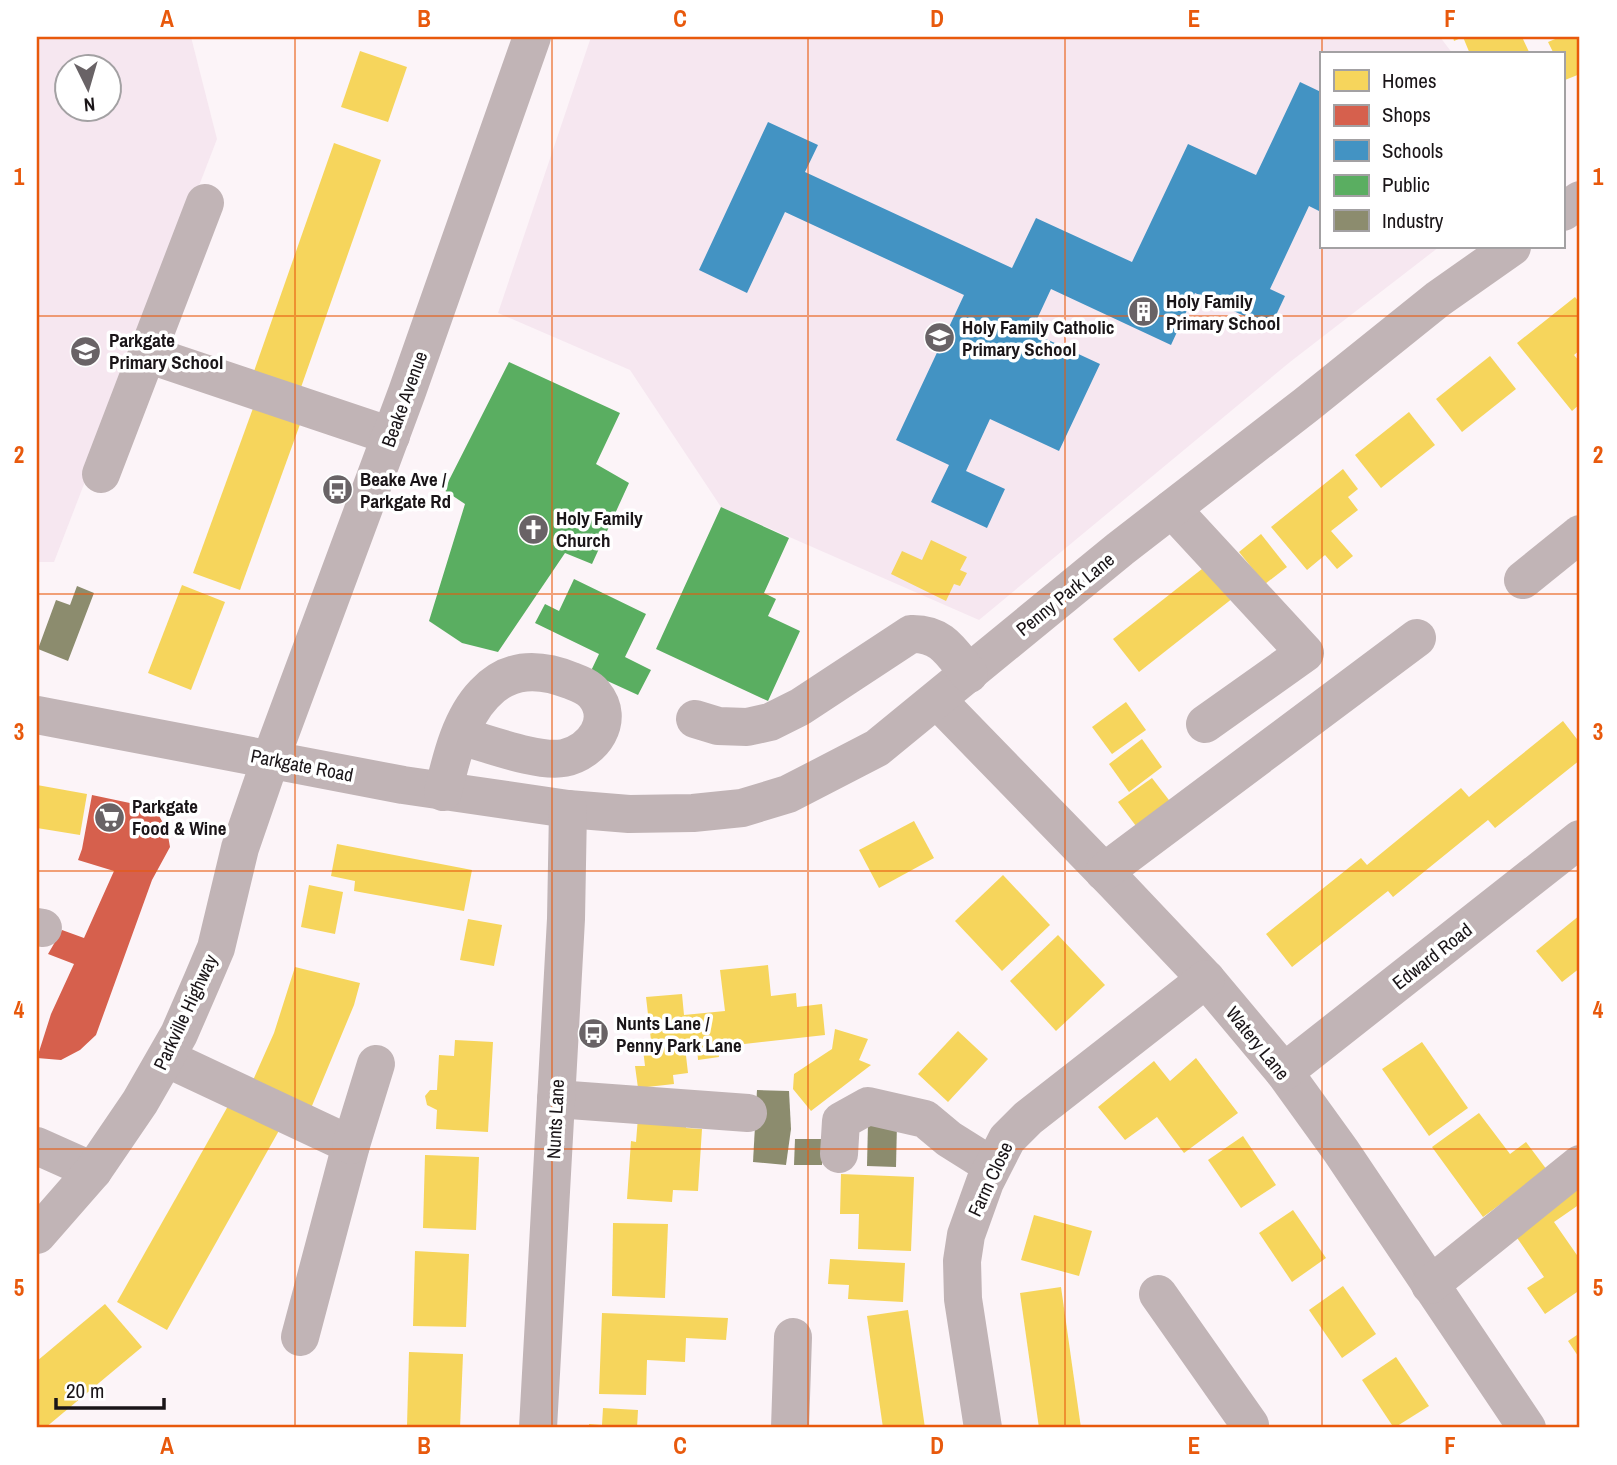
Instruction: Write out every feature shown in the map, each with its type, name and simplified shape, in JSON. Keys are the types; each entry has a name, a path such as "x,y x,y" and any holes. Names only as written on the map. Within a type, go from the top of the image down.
{"street":[{"name":"Beake Avenue","path":"271,758 391,436 532,37"},
{"path":"1564,211 1580,200"},
{"path":"101,474 205,203"},
{"name":"Penny Park Lane","path":"568,809 629,814 693,813 742,808 788,794 877,748 1172,509 1438,299 1511,248"},
{"path":"147,354 391,436"},
{"path":"1172,509 1305,653 1205,724"},
{"path":"1522,580 1580,534"},
{"path":"695,719 718,726 747,727 770,722 800,707 912,634 927,634 939,640 969,674"},
{"path":"1104,872 1418,638"},
{"name":"Watery Lane","path":"937,700 1206,979 1284,1072 1341,1151 1527,1428"},
{"name":"Parkgate Road","path":"37,715 443,792 568,809"},
{"path":"443,792 460,736"},
{"name":"Parkville Highway","path":"37,1235 93,1171 140,1102 191,1009 216,948 240,848 271,758"},
{"name":"Nunts Lane","path":"538,1428 566,919 568,809"},
{"name":"Edward Road","path":"1284,1072 1580,839"},
{"name":"Farm Close","path":"983,1428 963,1299 962,1261 973,1212 992,1166 1007,1139 1028,1118 1206,979"},
{"path":"166,1058 351,1145"},
{"path":"300,1337 351,1145 376,1064"},
{"path":"556,1099 748,1113"},
{"path":"839,1154 841,1121 868,1106 925,1119 949,1139 992,1166"},
{"path":"37,1146 93,1171"},
{"path":"1430,1285 1580,1164"},
{"path":"1158,1294 1249,1427"},
{"path":"790,1428 793,1337"}],"shaded area":[{"name":"Parkgate Primary School","path":"37,37 191,37 217,139 54,562 37,562"},
{"name":"Holy Family Catholic Primary School","path":"591,37 1440,37 1451,52 1320,52 1320,248 1438,248 1290,362 979,620 721,507 630,370 498,313"}],"building: Homes":[{"path":"1463,37 1522,37 1529,52 1469,52"},
{"path":"1560,37 1580,37 1580,74 1565,80 1564,52 1553,52 1548,42"},
{"path":"360,51 407,67 388,122 341,107"},
{"path":"334,143 381,160 299,393 252,377"},
{"path":"1575,297 1580,303 1580,350 1574,355 1580,362 1580,404 1572,411 1517,343"},
{"path":"1490,356 1516,389 1462,432 1436,399"},
{"path":"256,400 303,416 240,590 193,573"},
{"path":"1409,412 1435,445 1381,488 1355,455"},
{"path":"1343,469 1358,489 1348,497 1358,510 1331,531 1353,556 1337,569 1325,555 1307,570 1271,527"},
{"path":"1261,534 1287,567 1265,584 1239,552"},
{"path":"931,540 967,557 960,570 967,573 960,586 954,584 946,601 891,574 902,551 922,560"},
{"path":"1207,565 1233,598 1139,672 1113,639"},
{"path":"182,585 225,602 191,690 148,673"},
{"path":"1126,702 1146,730 1112,754 1092,727"},
{"path":"1563,721 1580,743 1580,760 1495,828 1488,820 1393,897 1388,891 1292,967 1266,934 1361,858 1367,865 1461,788 1469,797"},
{"path":"1142,739 1162,767 1129,792 1109,764"},
{"path":"1152,778 1172,804 1139,830 1118,802"},
{"path":"37,785 87,794 80,835 37,828"},
{"path":"914,821 934,858 879,888 859,850"},
{"path":"337,844 472,870 464,911 354,891 355,881 331,876"},
{"path":"1003,875 1050,925 1002,971 955,921"},
{"path":"309,885 343,892 335,934 301,927"},
{"path":"1580,915 1580,968 1562,982 1536,951"},
{"path":"468,919 502,925 494,966 460,960"},
{"path":"1058,935 1105,985 1056,1031 1010,981"},
{"path":"768,965 771,996 796,993 797,1007 822,1004 825,1035 718,1047 719,1057 698,1060 697,1046 685,1047 688,1073 673,1075 674,1084 638,1088 635,1066 645,1066 643,1049 652,1049 646,997 682,994 684,1015 725,1011 720,970"},
{"path":"295,967 360,983 354,1005 309,1113 250,1087 274,1033"},
{"path":"835,1029 868,1039 859,1060 871,1065 811,1111 793,1089 794,1074 832,1049"},
{"path":"958,1031 988,1059 948,1102 918,1074"},
{"path":"455,1040 493,1042 488,1132 436,1129 437,1110 427,1105 425,1096 430,1090 437,1090 439,1055 454,1056"},
{"path":"1422,1042 1468,1108 1429,1136 1382,1069"},
{"path":"1196,1058 1238,1113 1184,1153 1157,1117 1125,1140 1098,1107 1154,1061 1170,1081"},
{"path":"232,1099 281,1127 167,1330 117,1302"},
{"path":"1479,1113 1510,1154 1526,1142 1547,1170 1483,1217 1432,1147"},
{"path":"638,1117 686,1120 686,1128 702,1129 698,1191 673,1190 672,1202 627,1199 631,1141 636,1142"},
{"path":"1243,1136 1276,1185 1241,1208 1208,1160"},
{"path":"425,1155 479,1157 476,1230 423,1228"},
{"path":"841,1174 914,1177 911,1251 858,1249 859,1214 840,1214"},
{"path":"1580,1187 1580,1204 1554,1222 1580,1257 1580,1290 1545,1314 1527,1288 1544,1277 1513,1232"},
{"path":"1293,1210 1326,1258 1292,1282 1259,1233"},
{"path":"1034,1215 1092,1231 1079,1276 1021,1260"},
{"path":"613,1223 668,1224 665,1298 612,1296"},
{"path":"415,1251 469,1254 466,1327 413,1326"},
{"path":"830,1259 905,1263 903,1302 848,1299 849,1285 828,1284"},
{"path":"1343,1286 1376,1334 1342,1358 1309,1310"},
{"path":"1061,1287 1081,1428 1039,1428 1020,1293"},
{"path":"105,1304 142,1347 45,1428 37,1428 37,1361"},
{"path":"908,1310 925,1428 883,1428 867,1316"},
{"path":"602,1313 728,1318 726,1340 686,1338 685,1362 647,1360 646,1395 599,1394"},
{"path":"1580,1333 1580,1359 1568,1341"},
{"path":"409,1352 463,1354 460,1428 407,1426"},
{"path":"1396,1357 1429,1406 1394,1428 1362,1380"},
{"path":"603,1408 638,1410 637,1428 589,1428 589,1424 602,1425"}],"building: Shops":[{"path":"92,795 144,806 158,814 167,830 170,847 152,880 96,1035 80,1050 61,1060 37,1058 51,1014 74,964 48,954 62,930 84,938 114,871 78,860"}],"building: Schools":[{"name":"Holy Family Primary School","path":"1300,82 1320,92 1320,212 1309,206 1270,289 1285,296 1270,328 1195,293 1171,345 1051,289 1031,332 1100,364 1059,451 990,419 966,471 1005,489 987,528 931,502 949,465 896,440 964,295 785,212 747,293 699,270 768,122 818,145 805,172 1012,268 1036,218 1132,262 1188,144 1256,175"}],"building: Public":[{"name":"Holy Family Church","path":"509,362 620,413 596,464 629,483 592,564 565,553 498,652 462,643 429,621 465,504 444,490"},
{"path":"721,507 789,538 764,593 776,599 768,616 800,631 768,701 656,649"},
{"path":"574,579 646,614 625,657 651,670 638,695 590,673 599,654 535,623 545,604 559,611"}],"building: Industry":[{"path":"77,586 94,593 68,661 38,649 56,600 70,605"},
{"path":"757,1090 789,1091 791,1129 786,1165 753,1162"},
{"path":"868,1123 897,1123 896,1167 867,1166"},
{"path":"795,1139 822,1139 822,1165 794,1165"}],"place":[{"name":"Holy Family Primary School","path":"1143,312"},
{"name":"Holy Family Catholic Primary School","path":"939,338"},
{"name":"Parkgate Primary School","path":"86,351"},
{"name":"Beake Ave / Parkgate Rd","path":"337,490"},
{"name":"Holy Family Church","path":"533,529"},
{"name":"Parkgate Food & Wine","path":"109,817"},
{"name":"Nunts Lane / Penny Park Lane","path":"593,1034"}]}
